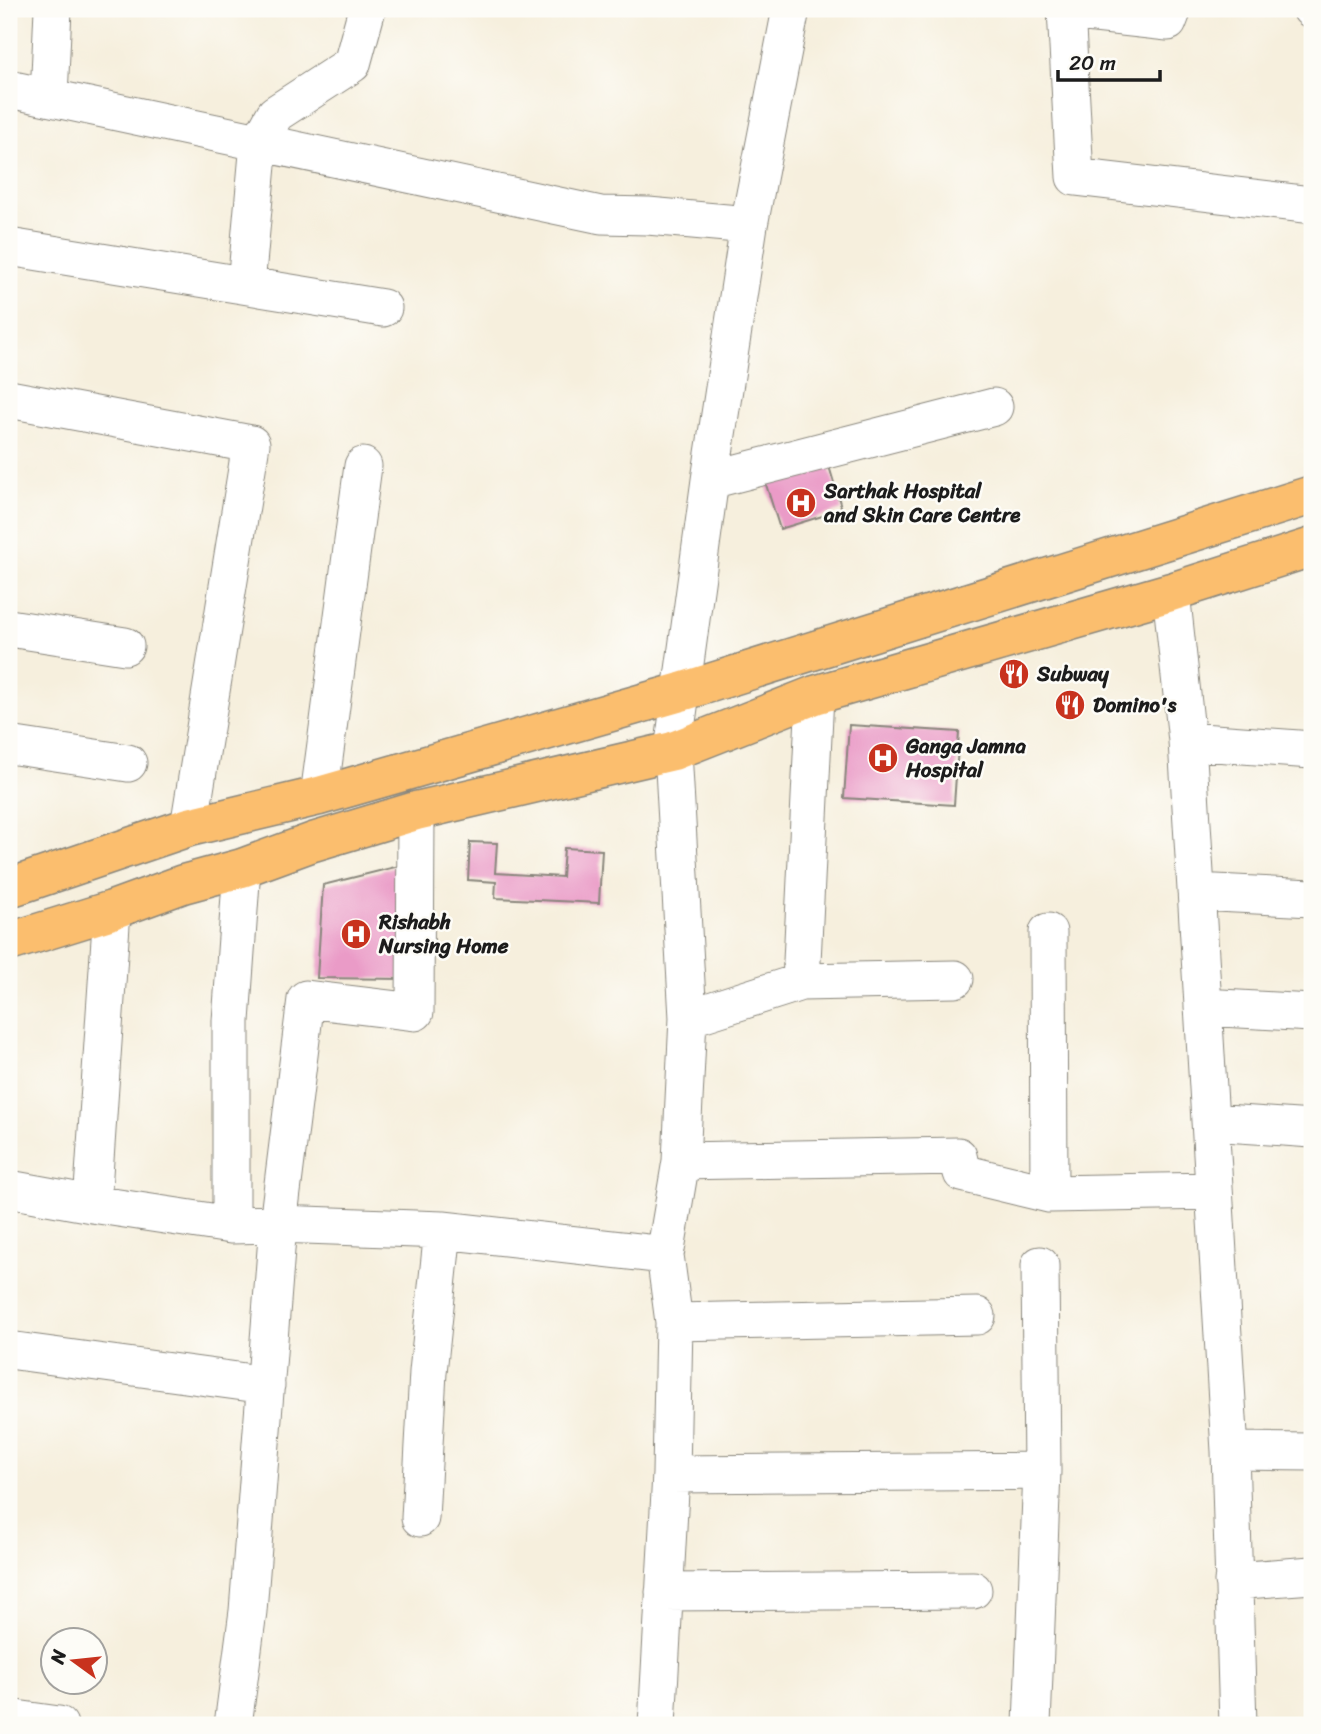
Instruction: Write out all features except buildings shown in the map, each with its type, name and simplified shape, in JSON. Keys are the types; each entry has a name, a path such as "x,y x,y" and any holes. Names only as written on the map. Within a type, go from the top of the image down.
{"main road":[{"path":"9,888 189,827 319,796 681,692 1312,495"},
{"path":"9,942 416,811 673,751 815,695 1171,592 1312,547"}],"street":[{"path":"49,97 53,9"},
{"path":"246,285 259,143 275,114 352,64 367,9"},
{"path":"657,1725 671,1474 674,1322 665,1255 681,1161 688,1018 673,751 710,480 749,225 791,9"},
{"path":"1173,9 1168,22 1067,10 1074,177 1312,205"},
{"path":"9,89 601,215 648,216 749,225"},
{"path":"9,247 383,308"},
{"path":"9,399 251,444 189,827"},
{"path":"710,480 994,407"},
{"path":"319,796 363,467"},
{"path":"1171,592 1187,741 1230,1451 1238,1725"},
{"path":"9,628 125,646"},
{"path":"801,982 815,695"},
{"path":"1187,741 1312,750"},
{"path":"9,745 128,762"},
{"path":"233,1725 248,1611 278,1224 306,999 415,1012 416,811"},
{"path":"231,1225 232,1021 242,868"},
{"path":"1196,892 1312,898"},
{"path":"92,1204 112,910"},
{"path":"1048,932 1049,1194"},
{"path":"688,1018 801,982 956,979"},
{"path":"1203,1007 1312,1013"},
{"path":"1210,1122 1312,1129"},
{"path":"681,1161 958,1156 962,1173 1049,1194 1214,1191"},
{"path":"9,1189 231,1225 278,1224 443,1230 665,1255"},
{"path":"420,1518 428,1372 443,1230"},
{"path":"1032,1725 1041,1471 1040,1265"},
{"path":"674,1322 977,1317"},
{"path":"16,1351 265,1385"},
{"path":"1230,1451 1312,1452"},
{"path":"671,1474 1041,1471"},
{"path":"1233,1581 1312,1575"},
{"path":"664,1592 973,1590"},
{"path":"9,1718 60,1725"}],"place":[{"name":"Sarthak Hospital and Skin Care Centre","path":"801,503"},
{"name":"Subway","path":"1014,674"},
{"name":"Domino's","path":"1070,705"},
{"name":"Ganga Jamna Hospital","path":"883,758"},
{"name":"Rishabh Nursing Home","path":"356,934"}]}
